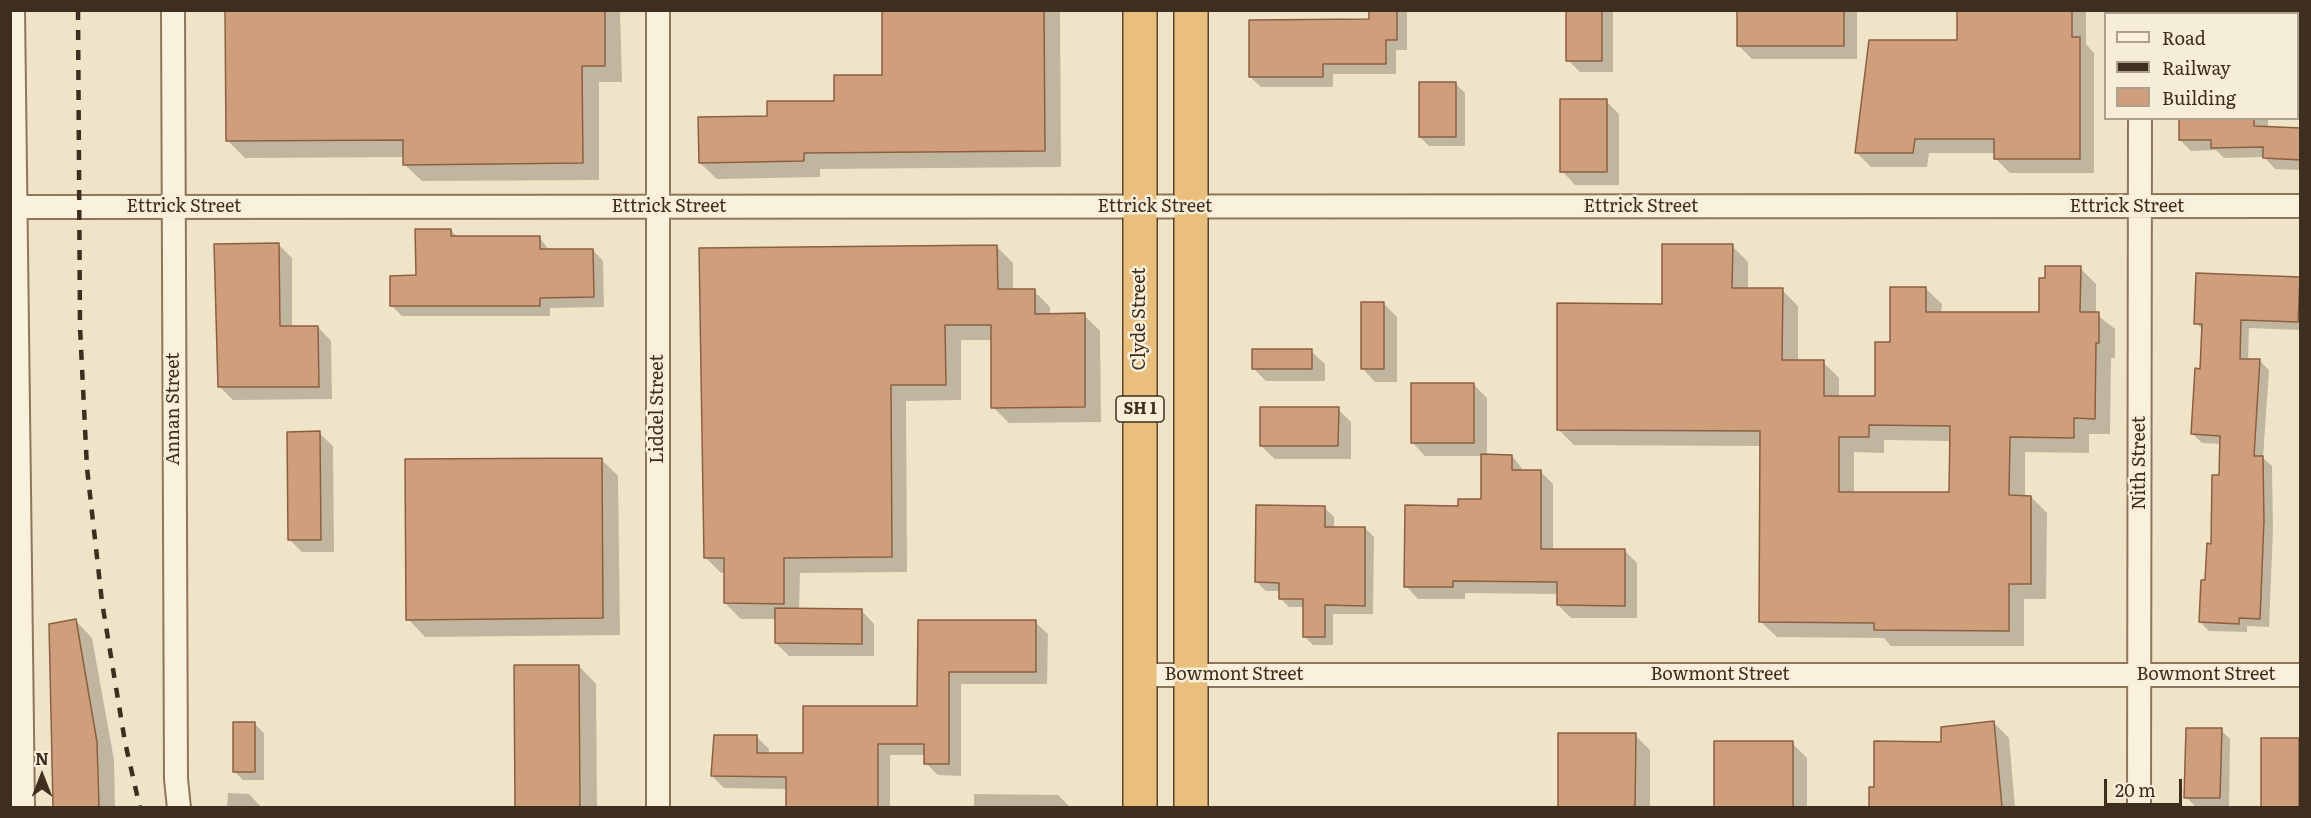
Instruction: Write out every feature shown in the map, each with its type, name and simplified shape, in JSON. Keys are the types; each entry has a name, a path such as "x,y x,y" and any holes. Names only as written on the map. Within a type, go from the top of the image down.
{"highway":[{"name":"Clyde Street","path":"1140,10 1140,807"},
{"path":"1191,10 1191,807"}],"street":[{"path":"13,10 13,207 23,807"},
{"name":"Annan Street","path":"173,10 176,779 179,807"},
{"name":"Liddel Street","path":"658,10 658,807"},
{"name":"Nith Street","path":"2139,807 2140,120"},
{"name":"Ettrick Street","path":"13,207 2301,207"},
{"name":"Bowmont Street","path":"1140,675 2301,675"}],"building":[{"path":"225,10 605,10 605,66 582,66 583,163 403,165 403,140 226,141"},
{"path":"882,10 1044,10 1045,151 804,153 804,161 699,163 698,117 767,116 767,101 834,101 834,75 882,75"},
{"path":"1369,10 1397,10 1397,40 1386,40 1386,64 1323,64 1323,77 1249,77 1249,20 1369,19"},
{"path":"1566,10 1602,10 1602,61 1566,61"},
{"path":"1737,10 1844,10 1844,46 1737,46"},
{"path":"1957,10 2072,10 2072,37 2080,37 2080,159 1994,159 1994,139 1915,139 1913,153 1855,153 1869,40 1957,40"},
{"path":"1419,82 1456,82 1456,137 1419,137"},
{"path":"1560,99 1607,99 1607,172 1560,172"},
{"path":"2179,120 2254,120 2254,126 2301,128 2301,160 2263,158 2263,147 2211,148 2211,140 2179,140"},
{"path":"415,229 451,229 451,236 540,236 540,249 593,249 594,297 540,298 540,306 390,306 390,276 416,275"},
{"path":"279,243 280,326 318,326 319,387 218,387 214,244"},
{"path":"1662,244 1733,244 1732,288 1783,288 1782,360 1824,360 1824,396 1875,396 1875,342 1890,342 1890,287 1926,287 1926,312 2039,312 2039,278 2045,278 2045,266 2081,266 2080,312 2099,312 2099,343 2096,343 2095,419 2074,418 2074,438 2010,437 2009,495 2031,496 2031,584 2009,584 2009,631 1874,630 1874,623 1759,622 1760,431 1557,430 1557,303 1662,304","holes":["1869,425 1950,426 1949,492 1839,492 1839,437 1869,437"]},
{"path":"997,245 998,289 1035,289 1035,314 1085,313 1085,407 991,408 991,325 945,325 946,385 891,385 892,557 784,558 784,604 724,603 724,558 704,558 699,248"},
{"path":"2196,273 2300,277 2298,322 2241,320 2240,359 2260,359 2254,456 2263,456 2264,521 2260,619 2239,618 2239,624 2199,622 2201,580 2205,580 2207,543 2211,544 2212,475 2219,475 2220,436 2191,434 2195,368 2200,369 2202,324 2194,324"},
{"path":"1361,302 1384,302 1384,369 1361,369"},
{"path":"1252,349 1312,349 1312,369 1252,369"},
{"path":"1411,383 1474,383 1474,443 1411,443"},
{"path":"1260,407 1339,407 1338,446 1260,446"},
{"path":"320,431 321,540 288,540 287,432"},
{"path":"1481,454 1512,455 1512,470 1541,470 1541,549 1625,549 1625,606 1557,605 1557,582 1453,581 1453,587 1404,587 1405,505 1458,506 1458,499 1481,499"},
{"path":"602,458 603,618 406,620 405,459"},
{"path":"1256,505 1325,506 1325,527 1365,527 1365,606 1325,605 1325,637 1303,637 1303,599 1279,599 1279,583 1255,582"},
{"path":"775,608 862,609 862,644 775,643"},
{"path":"76,619 97,742 99,807 53,807 49,624"},
{"path":"918,620 1036,620 1036,672 949,672 949,764 924,764 924,744 878,744 878,807 786,807 786,777 711,776 714,735 757,735 757,753 803,753 803,706 917,706"},
{"path":"514,665 579,665 580,807 515,807"},
{"path":"1994,721 2002,807 1869,807 1869,787 1874,787 1874,741 1941,742 1941,727"},
{"path":"233,722 255,722 255,772 233,772"},
{"path":"2186,728 2222,728 2220,798 2184,798"},
{"path":"1558,733 1636,733 1635,807 1558,807"},
{"path":"2261,738 2299,738 2299,807 2261,807"},
{"path":"1714,741 1793,741 1793,807 1714,807"}],"railway":[{"path":"78,10 80,327 87,468 102,602 125,742 140,808"}]}
